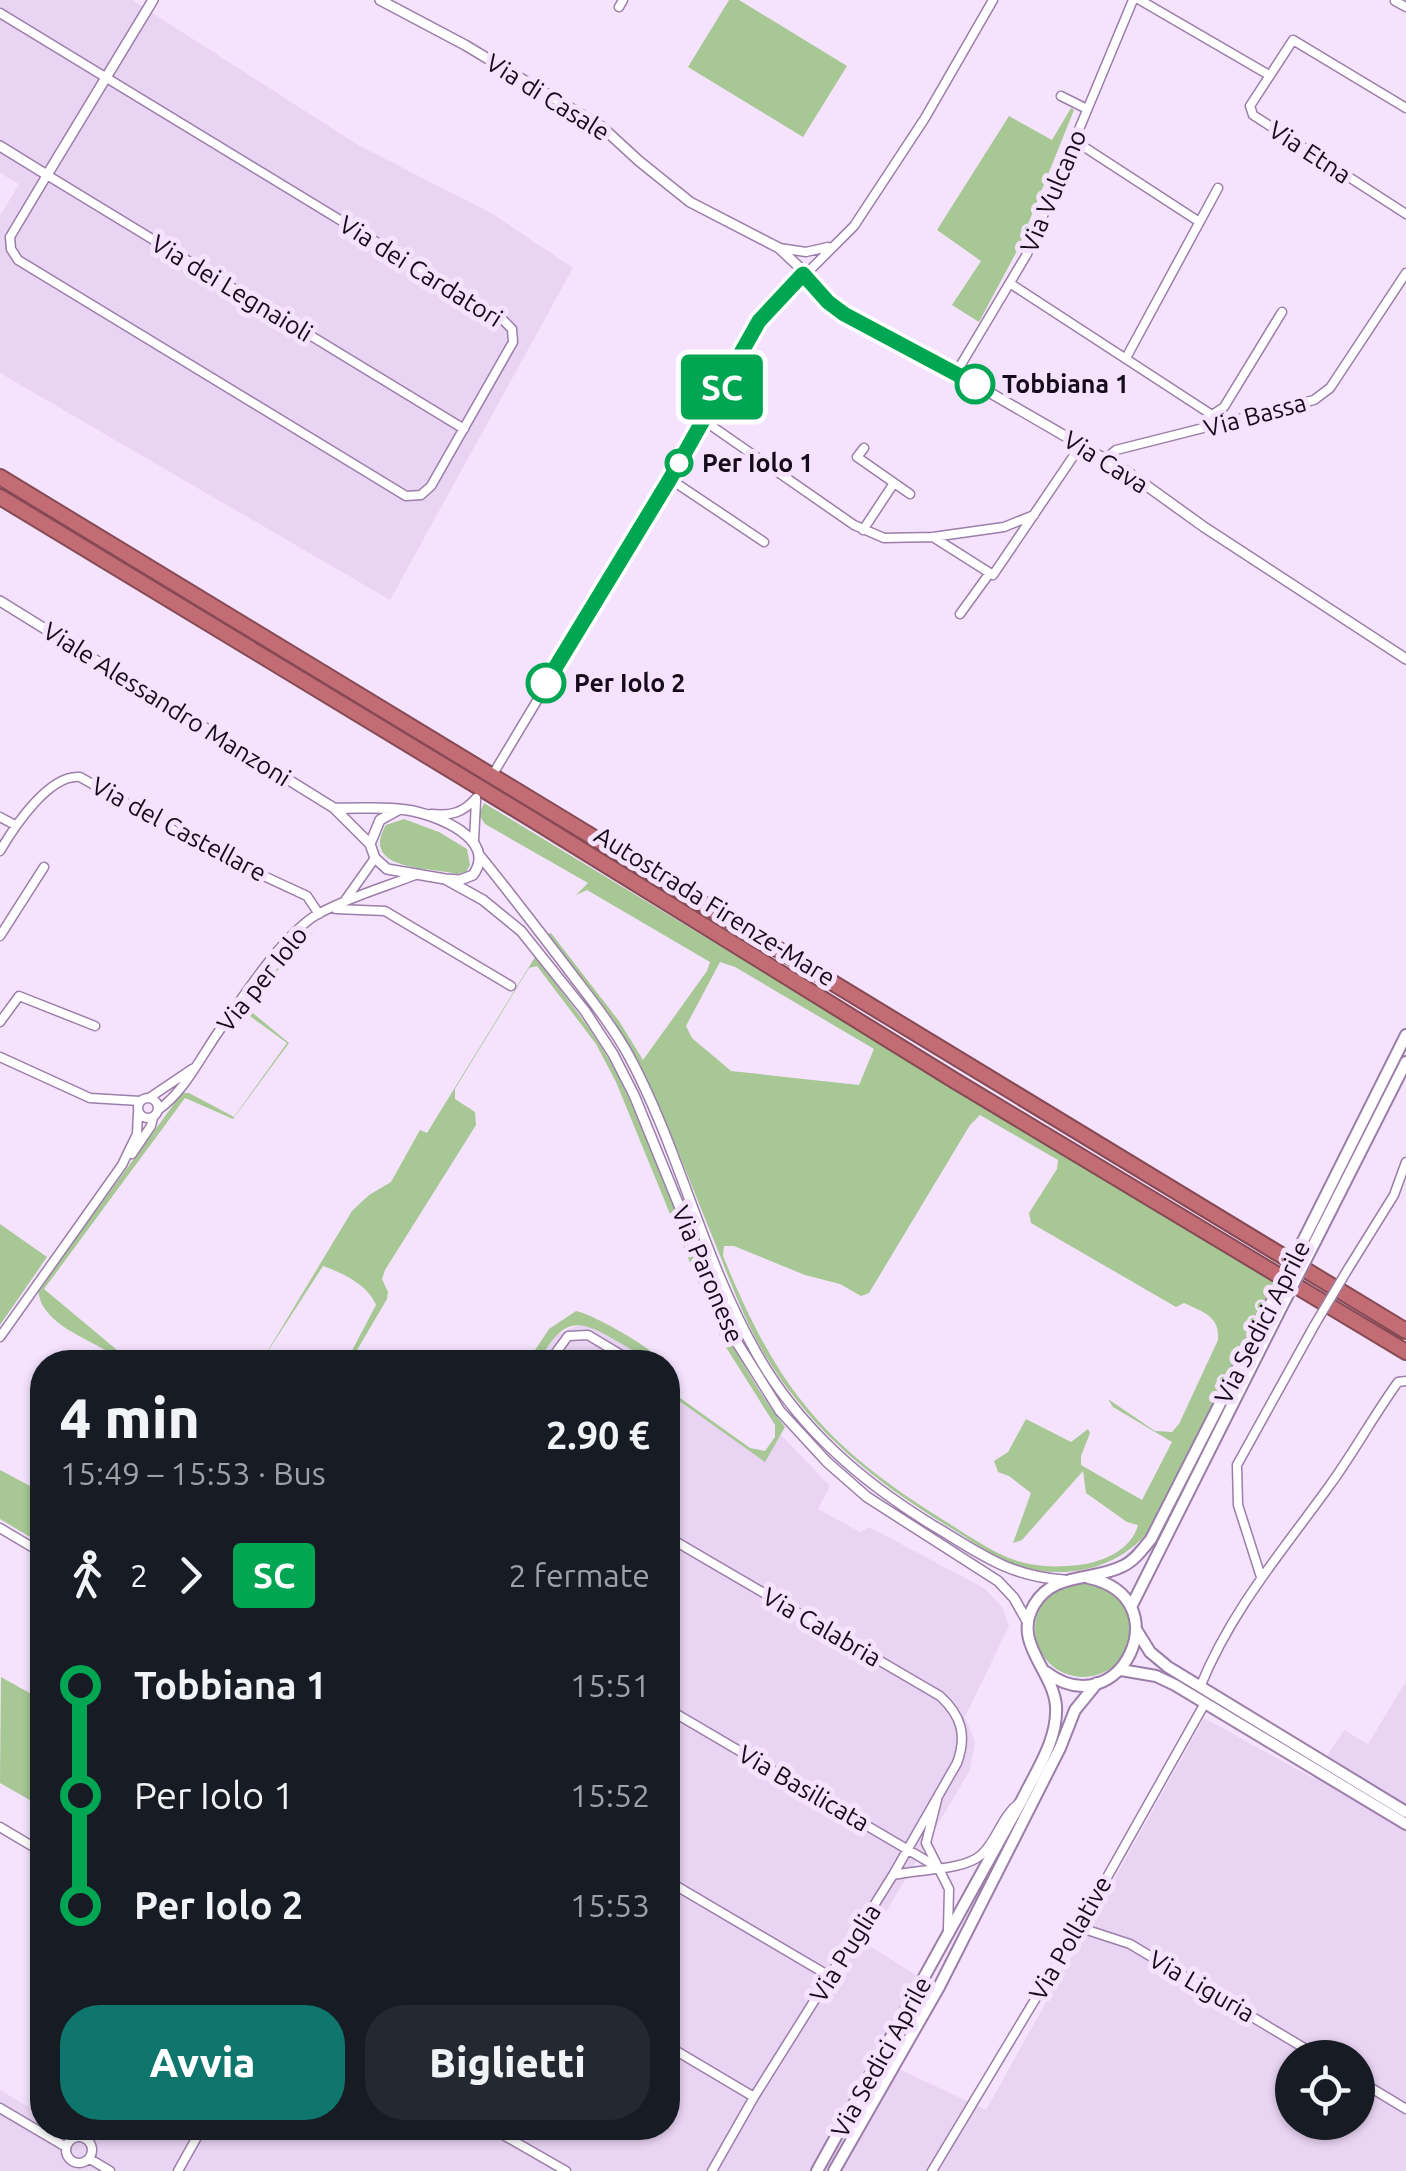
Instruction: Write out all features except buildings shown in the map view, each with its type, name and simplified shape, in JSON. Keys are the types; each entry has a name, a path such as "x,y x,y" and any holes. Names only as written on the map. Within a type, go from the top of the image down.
{"highway":[{"name":"Autostrada Firenze-Mare","path":"0,476 1406,1331"},
{"name":"Autostrada Firenze-Mare","path":"0,497 952,1080 1406,1352"}],"main road":[{"name":"Via Sedici Aprile","path":"1311,1238 1406,1035"},
{"name":"Via Sedici Aprile","path":"1064,1580 1123,1566 1150,1540 1406,1062"},
{"name":"Via Sedici Aprile","path":"1131,1607 1273,1311"},
{"path":"1087,1577 1112,1586 1131,1607 1136,1631 1130,1656 1121,1670 1165,1680 1406,1824"},
{"path":"1028,1624 1044,1592 1064,1580"},
{"name":"Via Sedici Aprile","path":"818,2171 1022,1800 1054,1732 1053,1689 1030,1650 1028,1624"},
{"path":"1136,1631 1159,1660 1406,1812"},
{"name":"Via Sedici Aprile","path":"834,2171 938,1987 1076,1710 1098,1683 1121,1670"},
{"path":"1045,1671 1075,1685 1098,1683"}],"street":[{"path":"0,233 10,237 154,0"},
{"name":"Via di Casale","path":"380,0 466,45 602,127 690,202 779,248 803,274"},
{"path":"496,769 670,479 759,321 854,226 993,0"},
{"path":"1137,0 1269,75 1286,45 1296,40 1406,108"},
{"name":"Via Vulcano","path":"956,373 1011,284 1137,0"},
{"path":"1395,1 1406,7"},
{"name":"Via dei Cardatori","path":"0,12 508,323 512,348 427,491 414,497 400,494 18,260 10,249 10,237"},
{"name":"Via Etna","path":"1269,75 1250,106 1254,114 1406,214"},
{"path":"1062,96 1087,109"},
{"path":"1074,141 1198,221"},
{"name":"Via dei Legnaioli","path":"0,146 464,429"},
{"path":"1126,358 1218,188"},
{"path":"779,248 806,252 833,246"},
{"name":"Via Bassa","path":"1105,459 1116,450 1314,400 1323,394 1406,273"},
{"name":"Via Cava","path":"803,274 844,314 1105,459 1406,659"},
{"path":"1011,284 1212,415 1219,426"},
{"path":"1212,415 1224,407 1282,312"},
{"path":"704,420 862,530 897,540 933,537 1004,526 1034,515"},
{"path":"960,614 989,574 997,572 1081,445"},
{"path":"864,448 857,457 910,494"},
{"path":"670,479 764,542"},
{"path":"862,530 894,484"},
{"path":"933,537 989,574"},
{"name":"Viale Alessandro Manzoni","path":"0,600 334,808 370,844"},
{"name":"Via del Castellare","path":"0,851 16,825 60,780 80,777 212,852 307,896 322,912"},
{"path":"334,808 402,809 449,816 462,812 476,798 472,818 474,841"},
{"path":"375,858 370,844 380,820 402,809"},
{"path":"425,814 474,841"},
{"path":"0,817 16,825"},
{"name":"Via Paronese","path":"474,841 480,856 597,1006 622,1045 648,1098 738,1317 758,1357 791,1405 859,1475 919,1516 1005,1568 1034,1578 1064,1580"},
{"path":"445,879 473,876 480,856"},
{"name":"Via Paronese","path":"375,858 387,869 445,879 483,900 521,931 585,1011 613,1054 731,1333 780,1411 826,1462 868,1497 998,1581 1014,1598 1028,1624"},
{"name":"Via per Iolo","path":"343,902 375,858"},
{"path":"0,936 44,868"},
{"name":"Via per Iolo","path":"0,1337 138,1147 155,1114 186,1082 289,939 322,912 418,874"},
{"path":"385,912 383,899 389,886"},
{"path":"322,912 385,912 511,986"},
{"path":"0,1022 20,996 95,1026"},
{"path":"0,1058 90,1098 157,1103 155,1114 146,1119 138,1114"},
{"name":"Via per Iolo","path":"122,1164 137,1134 138,1114 144,1100 192,1069"},
{"path":"1261,1578 1238,1505 1237,1466 1314,1326 1394,1194 1406,1162"},
{"path":"557,1350 568,1336 582,1334 612,1350"},
{"path":"1200,1687 1223,1633 1363,1439 1387,1397 1398,1382 1406,1381"},
{"path":"0,1528 30,1546"},
{"name":"Via Calabria","path":"680,1544 940,1696 952,1707 963,1730"},
{"name":"Via Pollative","path":"932,2171 1078,1928 1206,1703"},
{"name":"Via Basilicata","path":"680,1716 939,1868"},
{"name":"Via Puglia","path":"712,2171 893,1876 964,1745 963,1730"},
{"path":"940,1791 926,1843 949,1889 948,1936"},
{"path":"893,1876 960,1866 980,1856 1008,1812 1022,1800"},
{"path":"0,1826 30,1845"},
{"path":"680,1889 831,1977"},
{"name":"Via Liguria","path":"1078,1928 1122,1940 1291,2040"},
{"path":"680,2053 754,2097"},
{"path":"1375,2090 1406,2109"},
{"path":"0,2108 30,2126"},
{"path":"54,2140 66,2147"},
{"path":"72,2140 66,2147 71,2166 90,2159 93,2148 87,2140"},
{"path":"178,2171 195,2140"},
{"path":"512,2140 566,2171"},
{"path":"90,2159 110,2171"}],"shaded area":[{"path":"0,0 132,0 358,145 493,214 573,268 390,600 0,373 0,216 19,184 0,173"},
{"path":"582,1324 593,1326 633,1350 545,1350 554,1335"},
{"path":"680,1402 764,1461 781,1435 830,1486 818,1509 860,1532 869,1527 984,1588 1002,1607 1009,1626 965,1717 975,1741 970,1770 867,1944 920,1978 876,2058 986,2110 1204,1718 1313,1778 1344,1730 1368,1744 1406,1681 1406,2171 0,2171 0,2090 30,2108 30,2140 680,2140"}],"green space":[{"path":"729,0 739,0 847,66 803,137 688,67"},
{"path":"1071,108 1074,110 1018,249 979,322 952,305 981,261 937,230 1009,116 1052,140"},
{"path":"484,803 1274,1282 1156,1521 1143,1538 1110,1561 1070,1572 1028,1569 1008,1562 897,1493 850,1455 807,1413 770,1363 748,1323 635,1056 613,1019 548,934 619,1021 643,1060 710,962 587,890 576,895 588,883 485,824 479,815","holes":["720,962 735,967 874,1049 859,1085 731,1071 692,1038 686,1026","980,1115 1058,1160 1057,1169 1029,1213 1031,1223 1176,1307 1184,1303 1204,1312 1218,1332 1218,1340 1172,1432 1155,1431 1108,1399 1113,1407 1172,1442 1142,1500 1081,1465 1088,1429 1071,1442 1026,1419 1008,1452 994,1461 998,1472 1031,1493 1013,1543 1022,1540 1083,1471 1086,1493 1127,1522 1138,1525 1123,1547 1088,1563 1039,1565 1007,1557 945,1521 866,1466 808,1410 785,1378 763,1342 723,1256 724,1246 734,1246 805,1275 840,1284 861,1296 869,1293 970,1125"]},
{"path":"404,819 439,832 467,849 470,865 466,872 416,868 389,859 380,840 386,825"},
{"path":"319,926 294,949 248,1009 289,1043 233,1119 185,1098 44,1289 117,1350 105,1350 54,1319 46,1311 38,1290 182,1093 234,1117 287,1043 243,1011 293,949"},
{"path":"535,957 590,1029 618,1076 732,1344 785,1427 765,1462 680,1402 680,1398 750,1448 765,1451 775,1437 775,1425 722,1341 616,1082 596,1044 537,966 529,968 455,1089 455,1099 475,1112 476,1125 385,1270 382,1279 387,1299 357,1350 352,1350 376,1305 361,1286 323,1266 268,1350 352,1211 391,1182 420,1130 427,1133"},
{"path":"0,1224 47,1257 0,1325"},
{"path":"576,1311 648,1350 631,1350 599,1331 577,1325 561,1331 546,1350 535,1350 549,1329"},
{"path":"0,1470 30,1486 30,1537 0,1519"},
{"path":"1083,1581 1101,1585 1117,1595 1127,1611 1131,1629 1127,1647 1117,1663 1101,1673 1083,1677 1065,1673 1049,1663 1039,1647 1035,1629 1039,1611 1049,1595 1065,1585"},
{"path":"1,1677 30,1693 30,1800 0,1783"}],"bus line":[{"name":"SC","path":"546,683 670,479 759,321 803,274 844,314 975,384"}],"place":[{"name":"Tobbiana 1","path":"975,384"},
{"name":"Per Iolo 1","path":"679,463"},
{"name":"Per Iolo 2","path":"546,683"}]}
